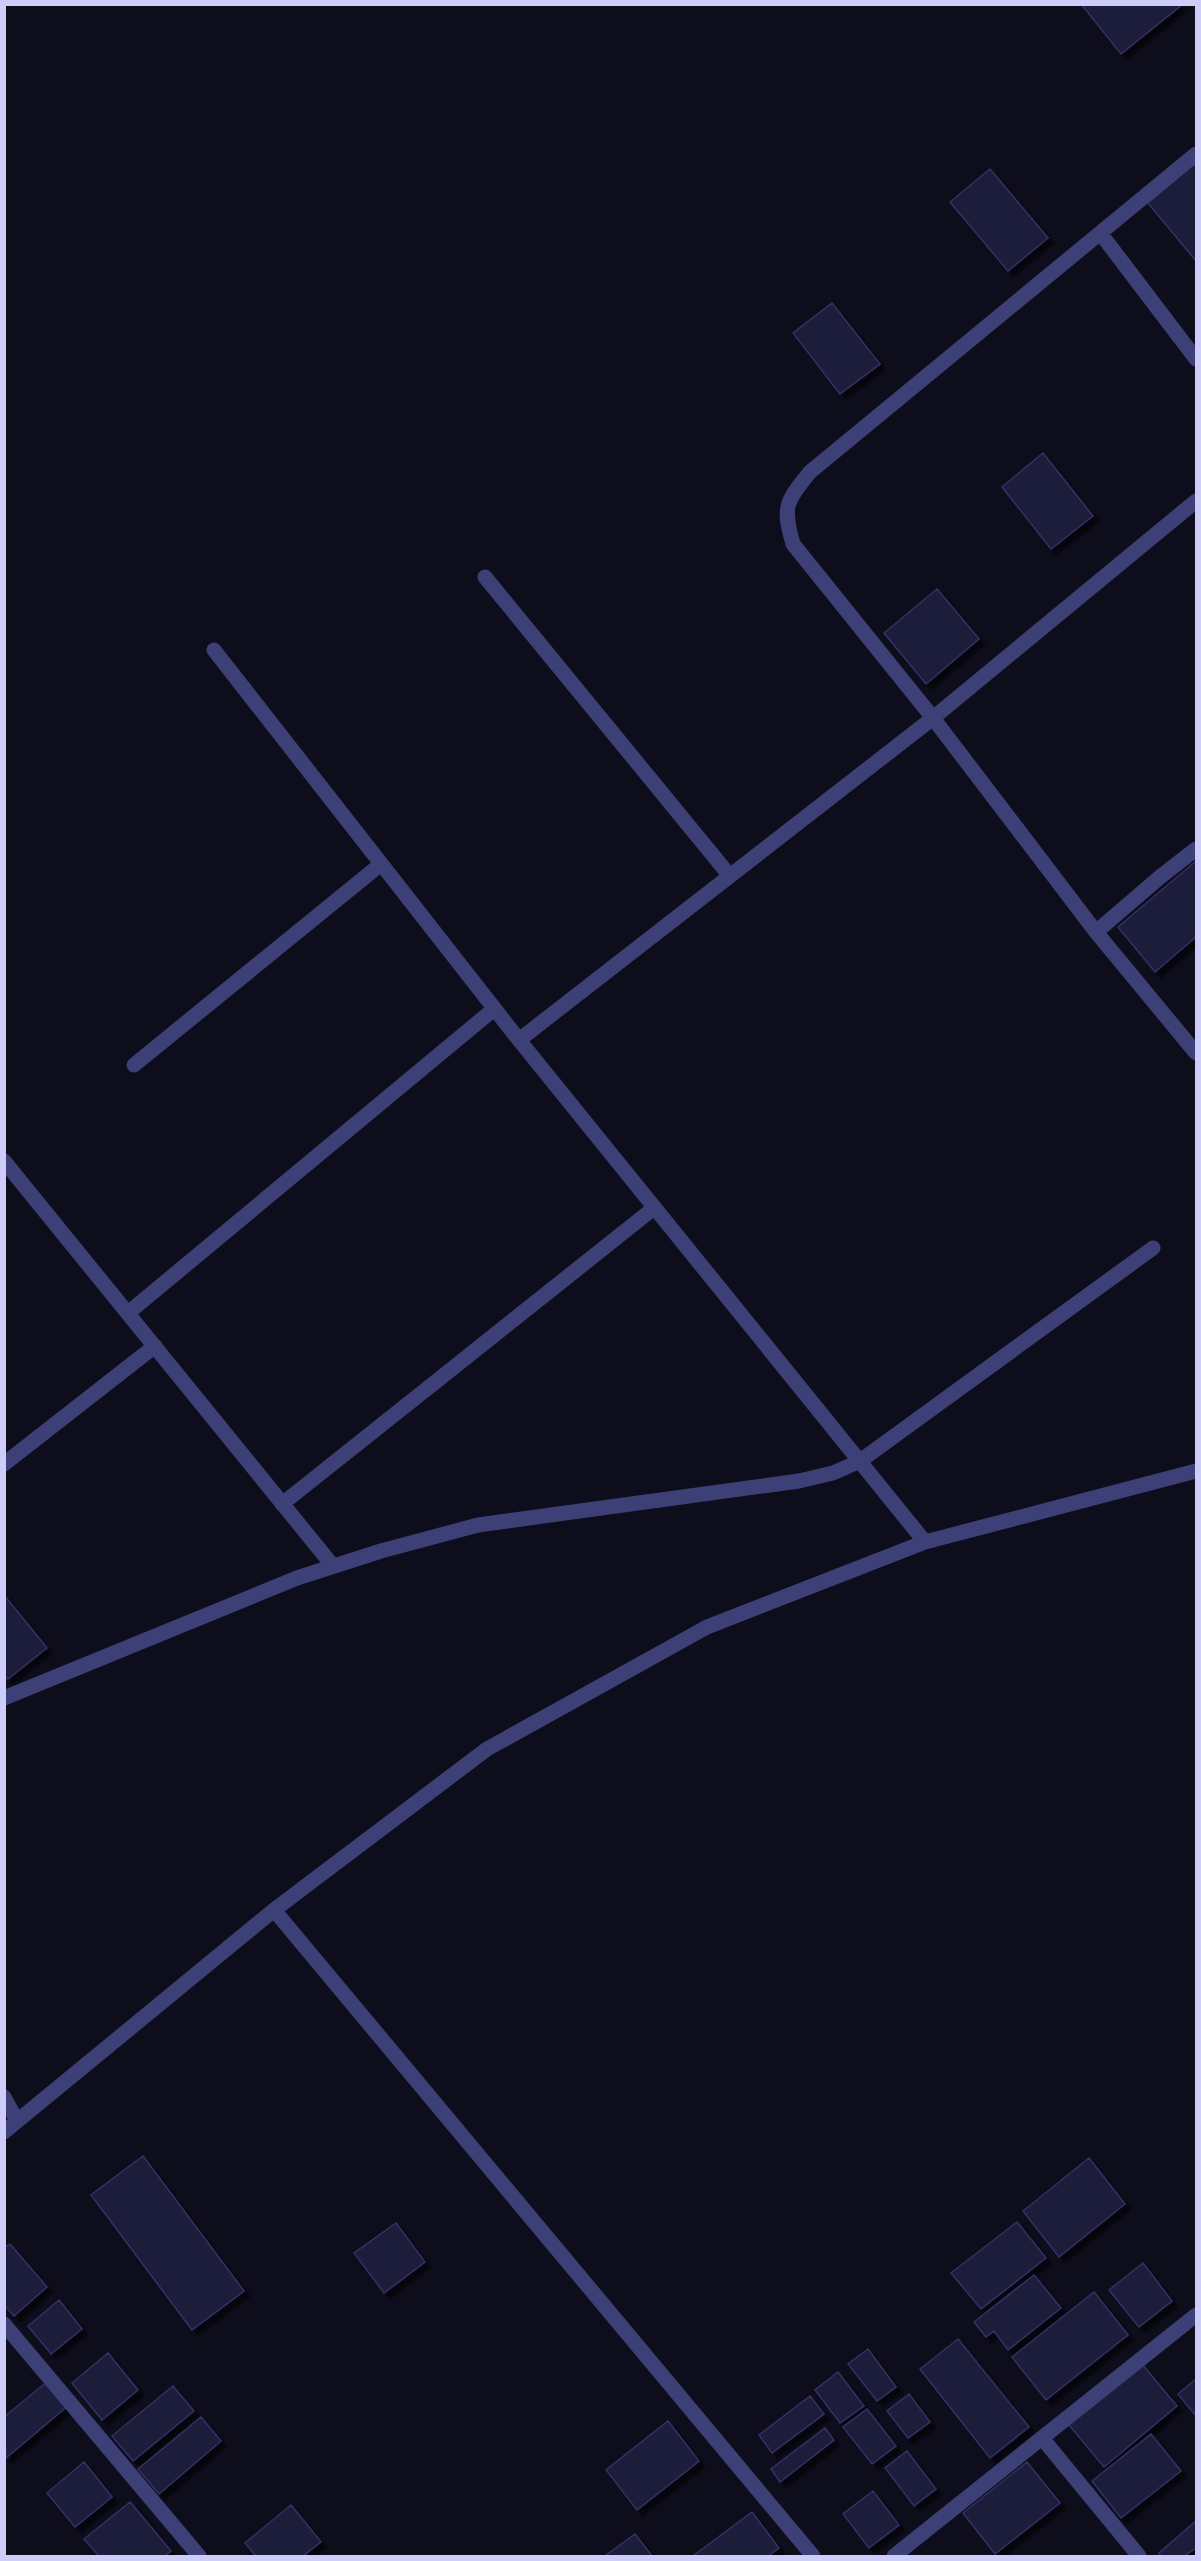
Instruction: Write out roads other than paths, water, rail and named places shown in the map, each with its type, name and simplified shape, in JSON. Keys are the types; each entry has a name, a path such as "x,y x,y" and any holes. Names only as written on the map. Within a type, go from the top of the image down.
{"street":[{"path":"1197,154 810,472 792,494 785,517 793,543 933,718 1096,932 1197,1053"},
{"path":"1101,234 1197,359"},
{"path":"519,1040 933,718 1197,501"},
{"path":"486,577 730,876"},
{"path":"214,650 494,1009 925,1542"},
{"path":"1096,932 1160,877 1197,849"},
{"path":"134,1065 381,864"},
{"path":"128,1313 494,1009"},
{"path":"4,1161 333,1566"},
{"path":"282,1504 654,1208"},
{"path":"4,1698 297,1578 478,1525 798,1481 833,1473 860,1461 1153,1248"},
{"path":"4,1464 155,1346"},
{"path":"4,2132 274,1910 487,1749 707,1627 925,1542 1197,1471"},
{"path":"274,1910 813,2556"},
{"path":"4,2097 17,2121"},
{"path":"894,2556 1197,2315"},
{"path":"4,2324 193,2554"},
{"path":"1042,2438 1139,2556"}]}
